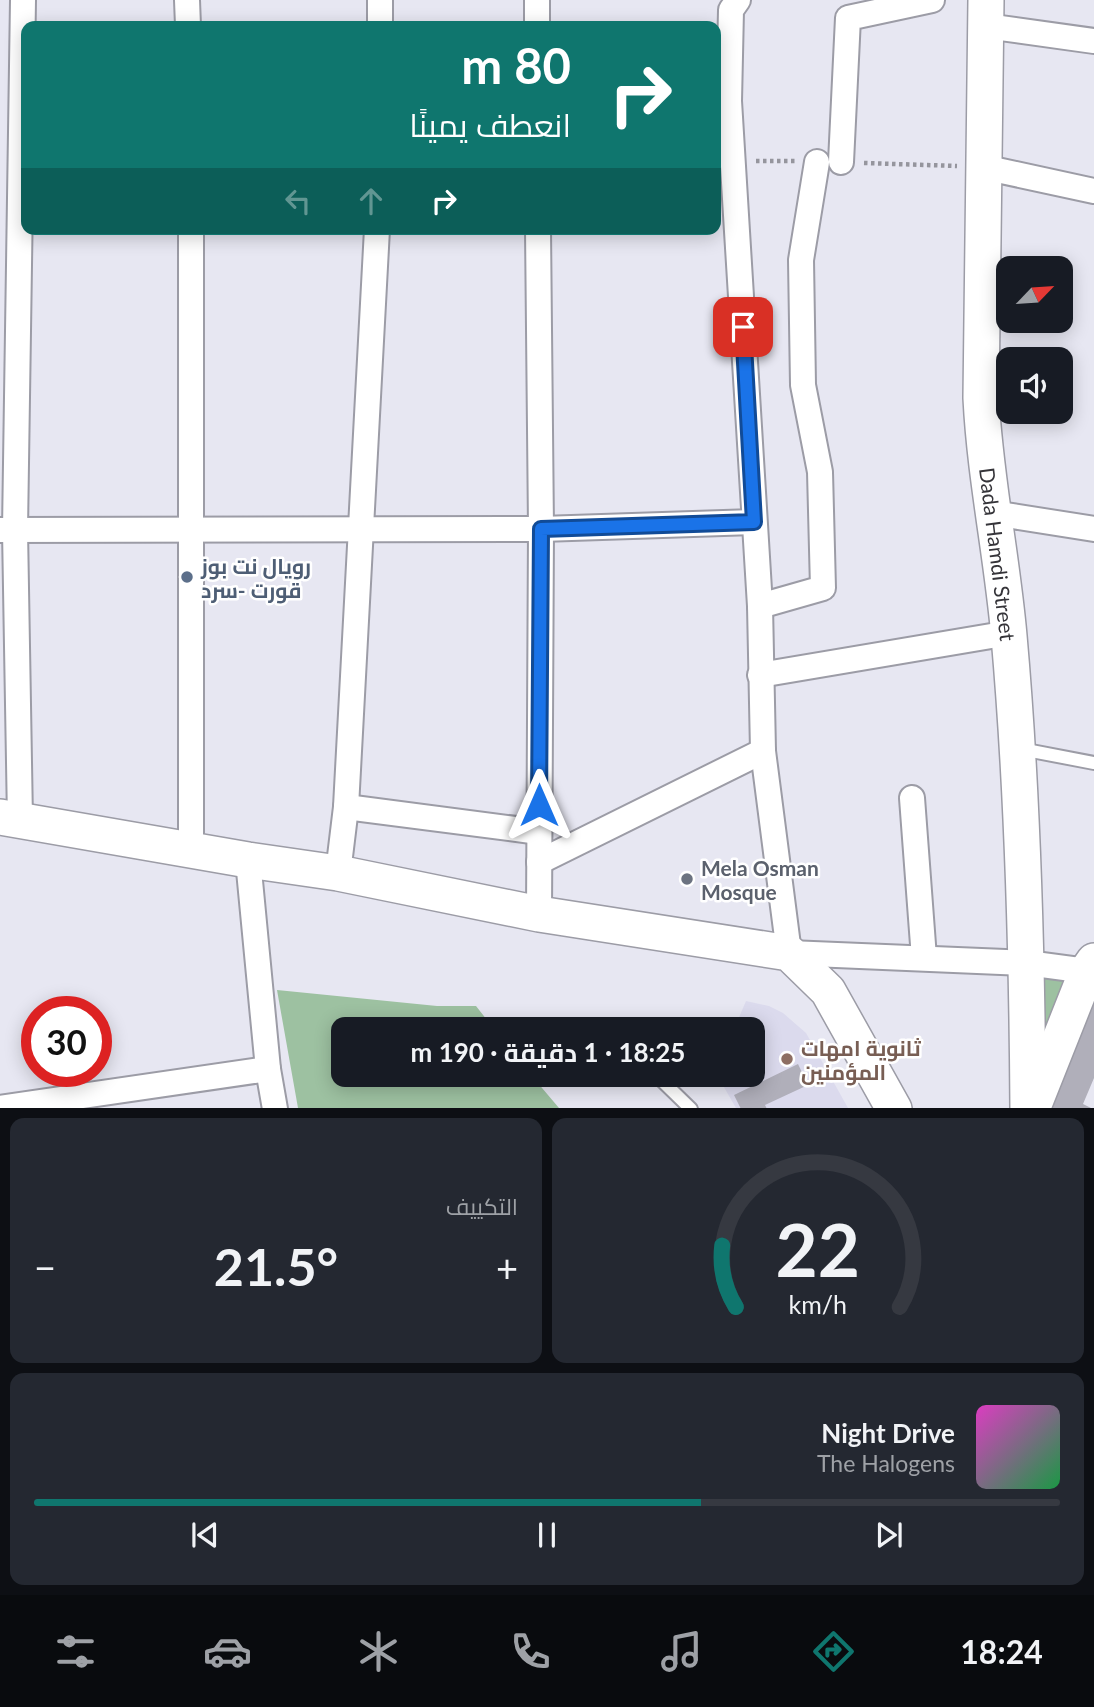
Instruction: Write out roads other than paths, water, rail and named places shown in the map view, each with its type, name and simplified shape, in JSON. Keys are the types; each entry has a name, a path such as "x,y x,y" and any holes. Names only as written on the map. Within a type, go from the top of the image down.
{"street":[{"path":"22,21 23,0"},
{"path":"187,0 188,21"},
{"path":"380,0 380,21"},
{"path":"537,0 537,21"},
{"path":"760,606 823,588 820,472 803,385 802,260 829,162 848,18 932,0"},
{"path":"730,3 722,102 760,606 763,751 789,953 828,991 894,1108"},
{"path":"986,13 1094,41"},
{"name":"Dada Hamdi Street","path":"986,13 981,398 983,436 1009,633 1017,748 1027,963 1030,1108"},
{"path":"21,62 8,530 10,819 338,873 539,914 789,953 1090,966 1030,1108"},
{"path":"983,167 1094,191"},
{"path":"191,235 191,849"},
{"path":"338,873 346,807 377,235"},
{"path":"538,235 541,529 539,914"},
{"path":"993,513 1094,529"},
{"path":"8,530 541,529 754,522"},
{"path":"760,675 1009,633"},
{"path":"539,862 763,751"},
{"path":"912,798 924,958"},
{"path":"346,807 539,832"},
{"path":"248,860 268,1069 275,1108"},
{"path":"0,1108 268,1069"}],"lane":[{"path":"1017,748 1094,764"},
{"path":"668,1087 691,1108"}],"place":[{"name":"رويال نت بوز قورت -سرد","path":"187,577"},
{"name":"Mela Osman Mosque","path":"687,879"},
{"name":"ثانوية امهات المؤمنين","path":"787,1059"}]}
